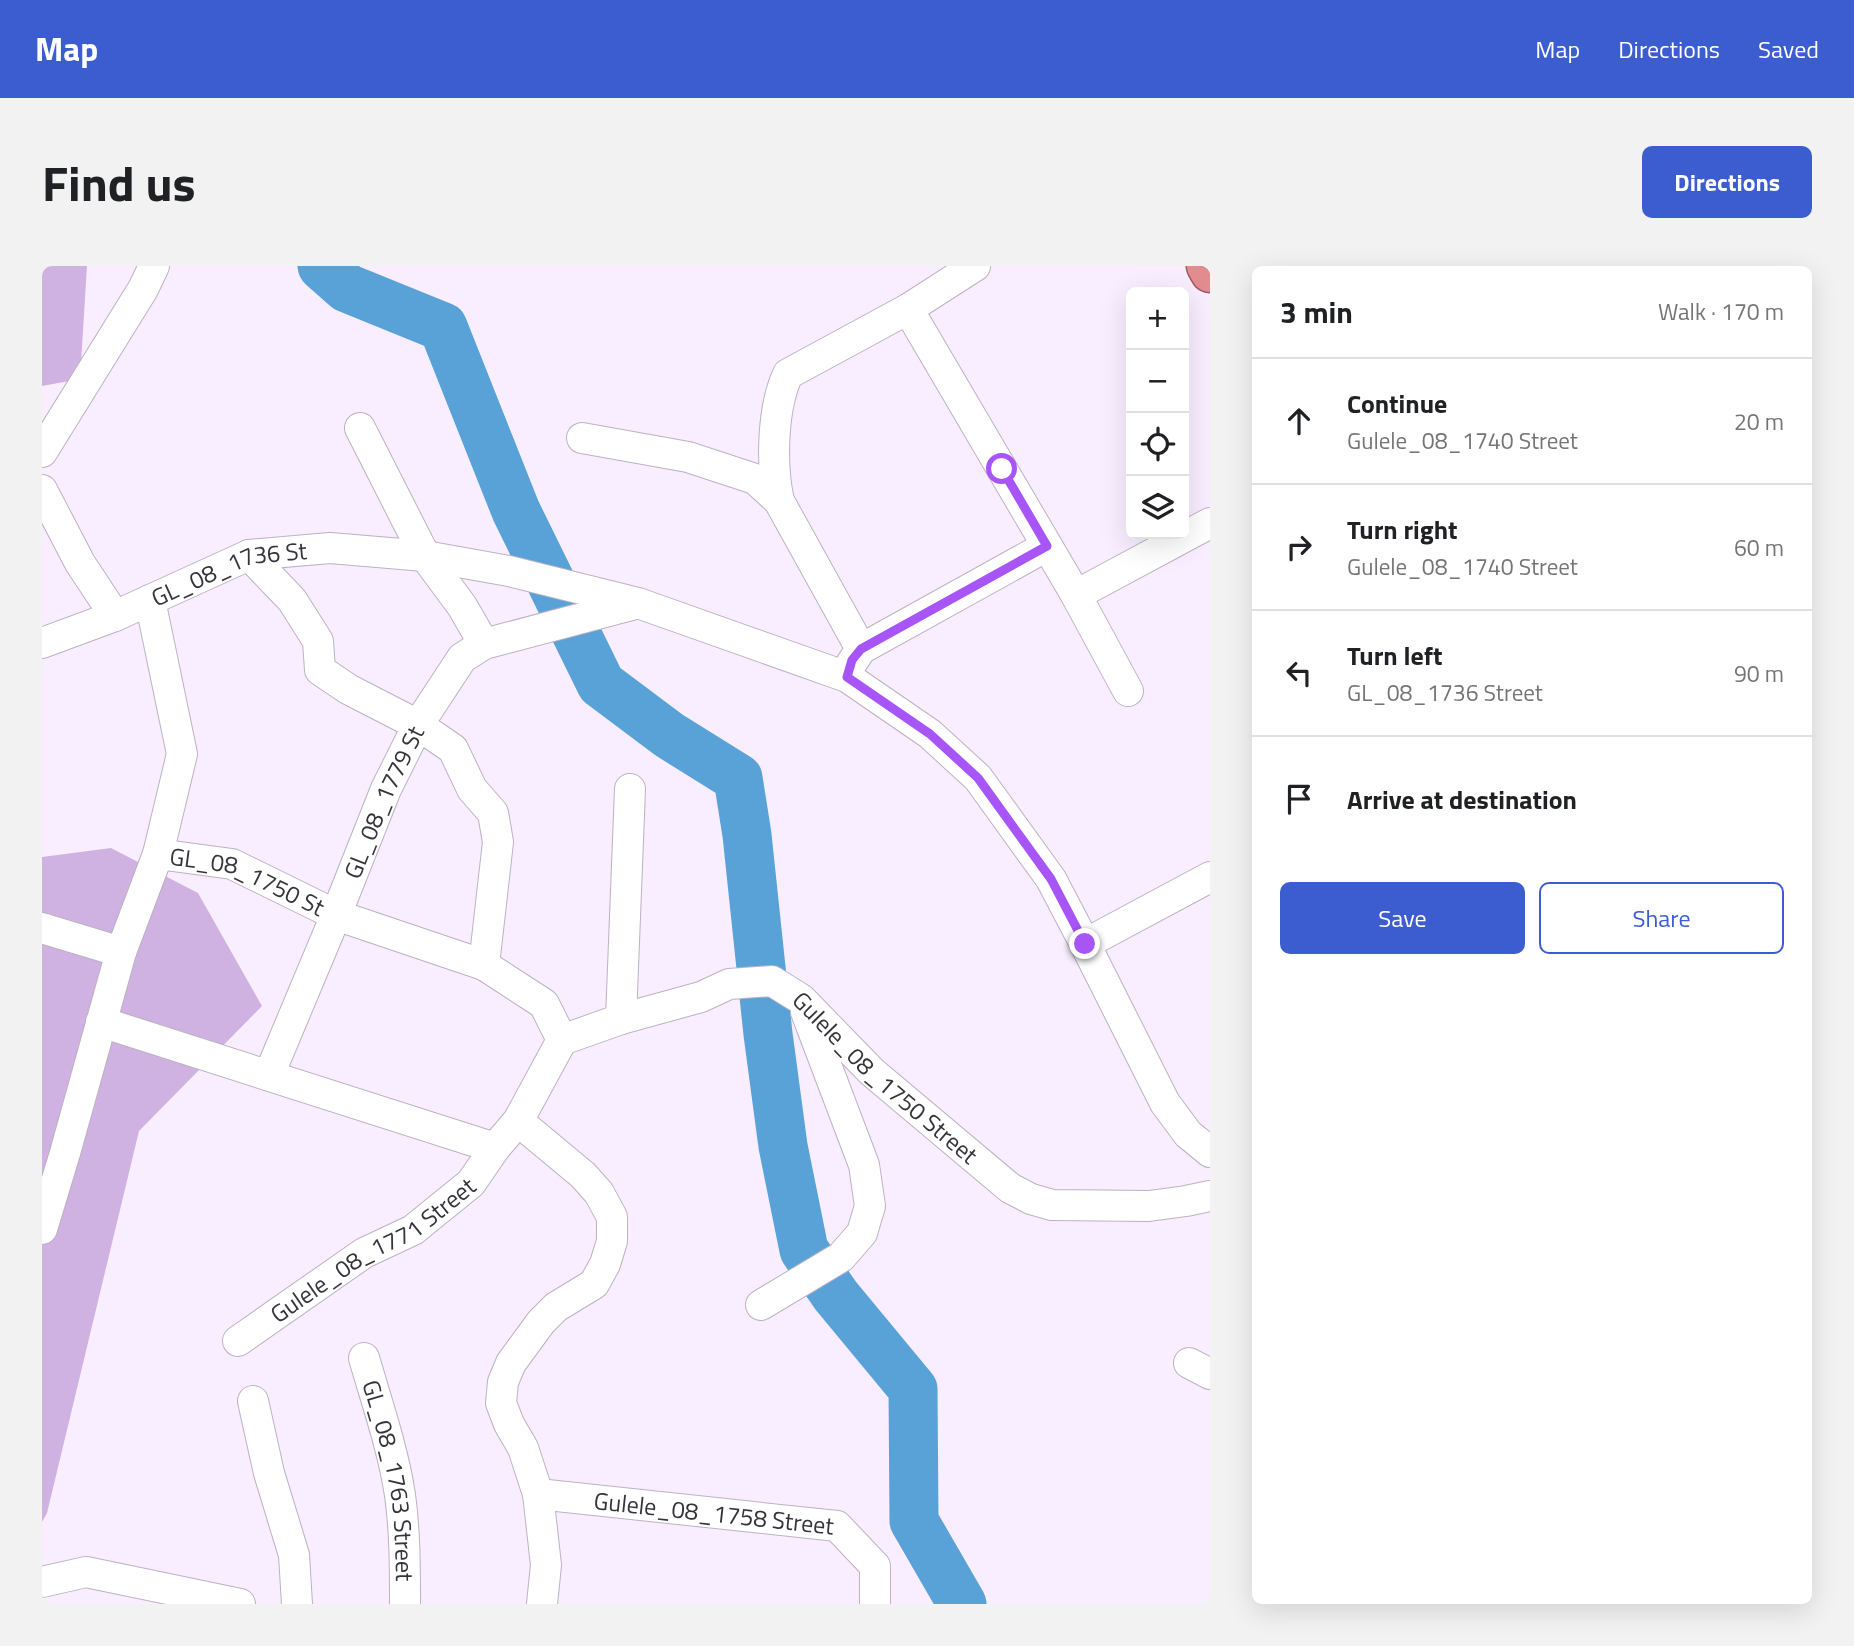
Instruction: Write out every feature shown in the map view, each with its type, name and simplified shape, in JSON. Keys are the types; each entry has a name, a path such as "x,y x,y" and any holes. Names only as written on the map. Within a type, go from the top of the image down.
{"highway":[{"path":"1206,266 1210,273"}],"street":[{"path":"42,452 144,289 154,266"},
{"path":"861,649 779,501 774,463 778,401 788,374 908,309 975,266"},
{"path":"908,309 1076,595 1128,691"},
{"path":"360,428 425,556 462,606 484,644 638,603"},
{"path":"582,438 688,457 755,479 779,501"},
{"path":"42,490 80,563 115,616"},
{"path":"1076,595 1210,523"},
{"path":"847,677 852,660 861,649 1047,546"},
{"name":"GL_08_1736 St","path":"42,643 115,616 249,555 330,548 425,556 509,571 638,603 847,677 930,734 978,778 1051,879 1165,1103 1188,1134 1210,1152"},
{"path":"249,555 292,600 318,640 320,670 348,689 418,725 453,749 472,789 493,813 498,842 484,965"},
{"path":"42,1229 121,952 158,853 182,754 150,600"},
{"name":"GL_08_1779 St","path":"269,1075 386,789 418,725 462,658 484,644"},
{"path":"621,1019 630,789"},
{"name":"GL_08_1750 St","path":"158,853 232,864 336,915 484,965 544,1003 562,1040"},
{"path":"1085,944 1210,877"},
{"path":"42,928 121,952"},
{"name":"Gulele_08_1750 Street","path":"562,1040 621,1019 701,997 729,984 772,981 801,999 872,1072 1010,1188 1031,1199 1052,1205 1149,1206 1210,1196"},
{"path":"761,1306 841,1257 862,1233 870,1206 864,1165 801,999"},
{"path":"101,1022 495,1148"},
{"name":"Gulele_08_1771 Street","path":"238,1341 364,1253 413,1230 471,1183 518,1121 562,1040"},
{"path":"518,1121 583,1175 598,1193 612,1217 612,1241 605,1264 594,1284 556,1307 541,1322 511,1363 503,1382 501,1404 523,1448 538,1494 546,1565 542,1604"},
{"name":"GL_08_1763 Street","path":"364,1358 400,1494 405,1604"},
{"path":"253,1401 269,1473 294,1555 297,1604"},
{"name":"Gulele_08_1758 Street","path":"538,1494 837,1526 875,1566 875,1604"},
{"path":"42,1582 86,1572 240,1604"}],"shaded area":[{"path":"42,266 87,266 80,379 42,386"},
{"path":"111,848 198,893 262,1006 139,1131 47,1513 42,1522 42,857"}],"waterway":[{"path":"322,266 347,288 443,327 516,511 601,684 669,735 738,778 783,1146 804,1250 836,1296 913,1389 914,1521 962,1604"}],"route":[{"path":"1002,469 1047,546 861,649 852,660 847,677 930,734 978,778 1051,879 1085,944"}]}
